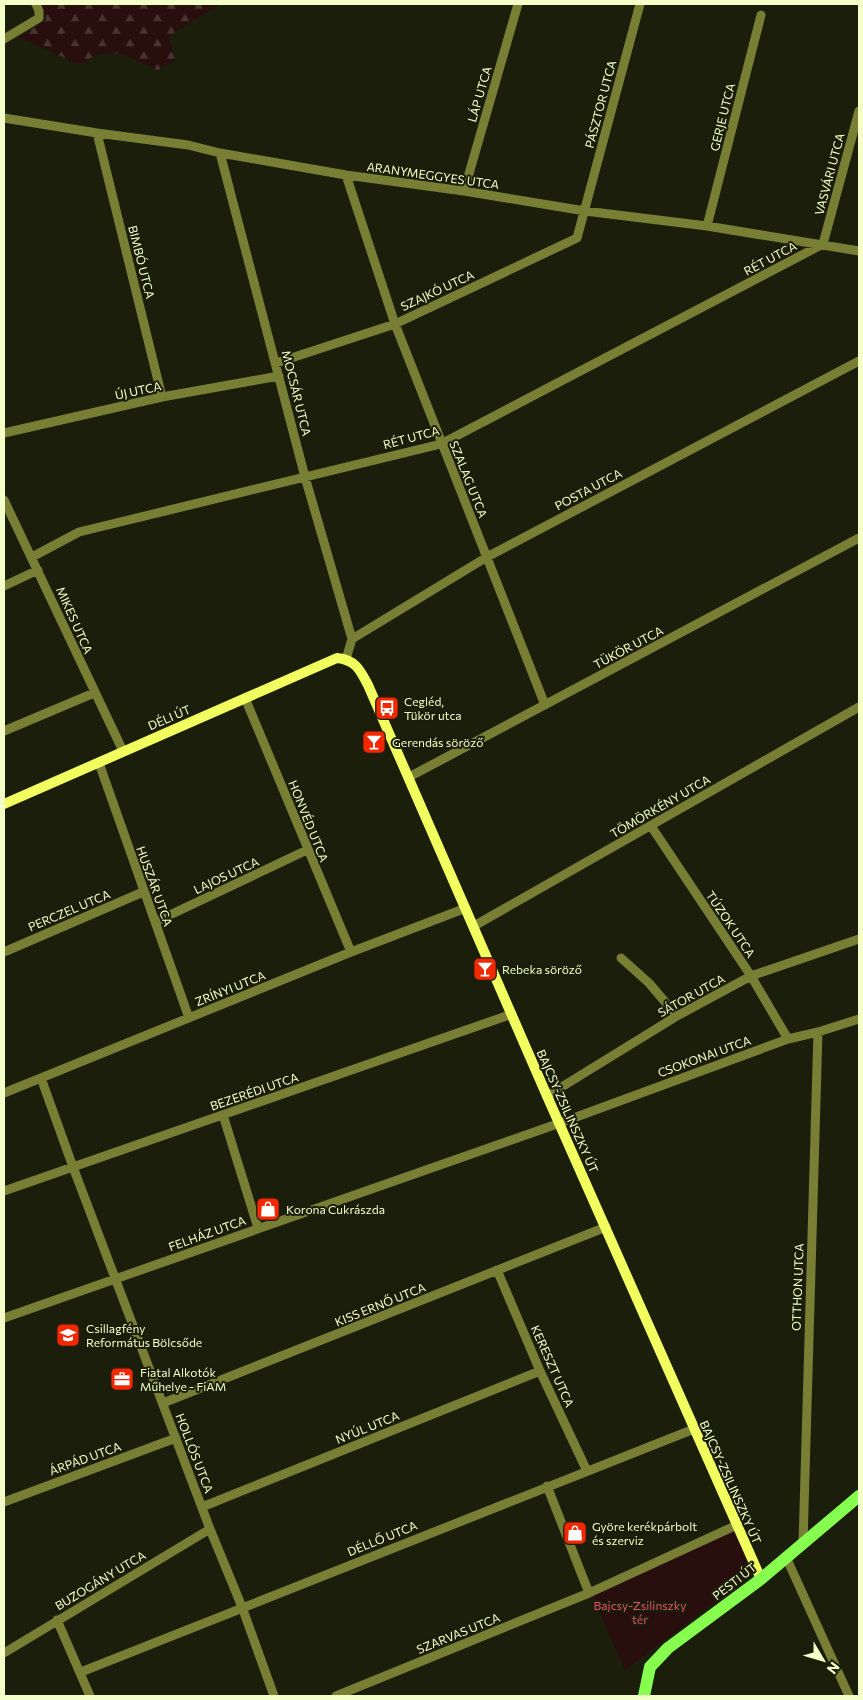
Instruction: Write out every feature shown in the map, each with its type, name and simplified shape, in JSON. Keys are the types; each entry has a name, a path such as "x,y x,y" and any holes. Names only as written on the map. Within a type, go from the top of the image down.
{"main road":[{"name":"DÉLI ÚT","path":"4,804 337,658 346,659"},
{"name":"BAJCSY-ZSILINSZKY ÚT","path":"346,659 355,664 368,685 547,1096 761,1579"},
{"name":"PESTI ÚT","path":"643,1696 650,1668 668,1648 761,1579 859,1496"}],"street":[{"path":"4,39 39,18 39,10 36,4"},
{"name":"LÁP UTCA","path":"464,191 518,4"},
{"name":"PÁSZTOR UTCA","path":"585,211 640,4"},
{"name":"GERJE UTCA","path":"707,226 760,15"},
{"name":"VASVÁRI UTCA","path":"823,244 859,111"},
{"name":"ARANYMEGGYES UTCA","path":"4,118 188,145 220,153 346,175 464,191 585,211 707,226 859,251"},
{"name":"BIMBÓ UTCA","path":"97,133 162,398"},
{"name":"MOCSÁR UTCA","path":"220,153 305,477 352,639"},
{"name":"SZALAG UTCA","path":"346,175 395,324 544,705"},
{"name":"SZAJKÓ UTCA","path":"276,363 395,324 577,238 585,211"},
{"name":"RÉT UTCA","path":"32,557 79,532 441,444 823,244"},
{"name":"POSTA UTCA","path":"352,639 487,557 859,361"},
{"name":"ÚJ UTCA","path":"4,433 162,398 279,376"},
{"name":"MIKES UTCA","path":"4,500 123,751"},
{"name":"TÜKÖR UTCA","path":"409,777 859,538"},
{"path":"4,586 38,570"},
{"path":"346,659 352,639"},
{"path":"4,730 94,693"},
{"name":"HONVÉD UTCA","path":"245,698 351,952"},
{"name":"TÖMÖRKÉNY UTCA","path":"474,926 859,707"},
{"name":"HUSZÁR UTCA","path":"99,763 189,1018"},
{"name":"TÚZOK UTCA","path":"651,826 751,976 788,1039"},
{"name":"LAJOS UTCA","path":"155,922 307,850"},
{"name":"PERCZEL UTCA","path":"4,952 143,892"},
{"name":"ZRÍNYI UTCA","path":"4,1093 351,952 466,908"},
{"name":"SÁTOR UTCA","path":"547,1096 677,1016 751,976 859,939"},
{"path":"621,958 650,983 677,1016"},
{"name":"BEZERÉDI UTCA","path":"4,1191 512,1014"},
{"name":"CSOKONAI UTCA","path":"560,1123 788,1039 859,1019"},
{"name":"OTTHON UTCA","path":"803,1543 818,1032"},
{"name":"HOLLÓS UTCA","path":"41,1078 73,1168 117,1279 210,1529 242,1607 274,1696"},
{"path":"223,1115 258,1228"},
{"name":"FELHÁZ UTCA","path":"4,1318 560,1123"},
{"name":"KISS ERNŐ UTCA","path":"163,1403 606,1227"},
{"name":"KERESZT UTCA","path":"497,1270 540,1371 587,1471"},
{"name":"NYÚL UTCA","path":"202,1507 540,1371"},
{"name":"DÉLLŐ UTCA","path":"80,1672 694,1429"},
{"name":"ÁRPÁD UTCA","path":"4,1502 176,1438"},
{"path":"547,1486 588,1593 737,1525"},
{"name":"BUZOGÁNY UTCA","path":"4,1653 210,1529"},
{"path":"786,1557 849,1696"},
{"name":"SZARVAS UTCA","path":"336,1696 588,1593"},
{"path":"57,1620 90,1696"}],"green space":[{"path":"41,4 221,4 169,36 175,60 158,70 119,53 99,54 78,65 19,37 46,20"},
{"name":"Bajcsy-Zsilinszky tér","path":"737,1525 757,1570 625,1670 592,1595"}],"place":[{"name":"Cegléd, Tükör utca","path":"387,708"},
{"name":"Gerendás söröző","path":"374,742"},
{"name":"Rebeka söröző","path":"485,969"},
{"name":"Korona Cukrászda","path":"268,1209"},
{"name":"Csillagfény Református Bölcsőde","path":"68,1335"},
{"name":"Fiatal Alkotók Műhelye - FiAM","path":"122,1379"},
{"name":"Györe kerékpárbolt és szerviz","path":"575,1533"}]}
